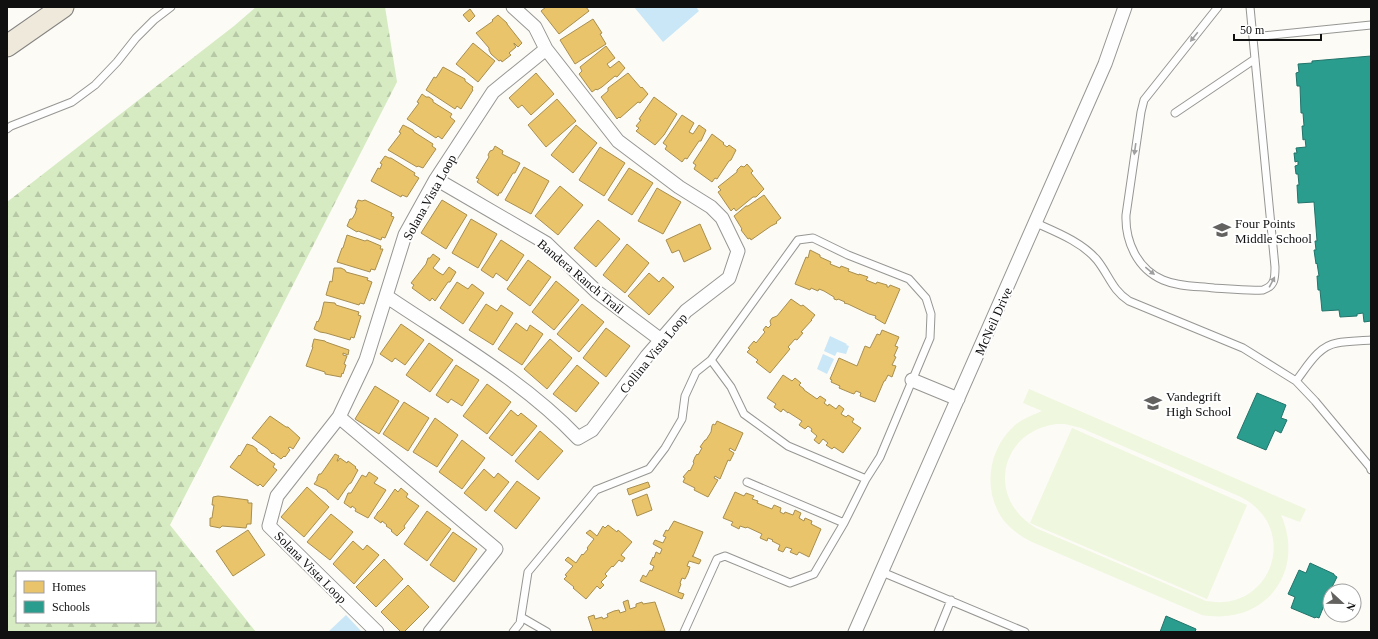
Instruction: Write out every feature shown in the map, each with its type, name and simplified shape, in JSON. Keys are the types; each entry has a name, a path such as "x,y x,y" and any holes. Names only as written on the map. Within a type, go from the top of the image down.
{"main road":[{"path":"7,46 63,7"}],"street":[{"name":"Collina Vista Loop","path":"386,296 506,376 560,419 578,438 592,430 647,356 686,312 728,278 738,251 722,218 711,207 679,187 618,141 546,49 535,28 513,7"},
{"name":"McNeil Drive","path":"855,632 1105,64 1125,7"},
{"name":"Solana Vista Loop","path":"377,632 270,526 277,496 339,417 366,360 406,235 436,179 493,92 546,49"},
{"name":"Bandera Ranch Trail","path":"436,179 546,243 597,292 661,340"},
{"path":"912,380 958,398"},
{"path":"339,417 496,549 430,632"}],"lane":[{"path":"7,129 11,126 72,102 96,85 136,38 154,20 171,7"},
{"path":"1218,7 1144,100 1126,215 1126,228 1130,244 1136,257 1143,266 1162,280 1184,286 1263,290 1269,288 1275,279 1250,7"},
{"path":"1253,36 1371,25"},
{"path":"1175,113 1255,59"},
{"path":"1036,223 1082,246 1096,259 1120,295 1129,301 1243,348 1296,381 1315,401 1371,468"},
{"path":"513,632 520,623 528,572 596,490 649,469 665,448 682,419 685,396 696,372 711,360 798,240 813,238 848,255 909,279 926,298 931,314 930,338 880,457 866,479 844,523 814,574 790,584 725,556 717,559 684,632"},
{"path":"1296,381 1320,351 1328,346 1336,343 1371,340"},
{"path":"711,360 731,387 744,414 788,446 866,479"},
{"path":"747,482 844,523"},
{"path":"882,572 1025,632"},
{"path":"938,632 951,600"},
{"path":"521,617 547,632"}],"green space":[{"path":"256,7 385,7 397,82 170,525 256,632 7,632 7,202 234,26"},
{"path":"1029,389 1306,509 1300,522 1281,515 1287,536 1288,556 1284,575 1274,590 1261,603 1244,612 1225,616 1202,615 1032,542 1018,534 1005,522 998,511 993,498 991,472 993,459 998,447 1006,435 1018,423 1042,411 1023,403","holes":["1056,424 1065,424 1081,428 1241,497 1259,511 1270,528 1274,547 1271,565 1262,582 1248,594 1229,601 1206,601 1038,529 1021,517 1011,502 1006,486 1006,469 1011,453 1021,440 1036,430"]},
{"path":"1072,428 1247,505 1207,599 1030,523"}],"water":[{"path":"634,7 696,7 699,11 663,42"},
{"path":"830,336 849,346 846,354 837,352 835,356 824,351"},
{"path":"823,354 834,359 827,374 817,369"},
{"path":"346,615 362,632 328,632"}],"building: Homes":[{"path":"546,7 586,7 589,11 559,34 541,11"},
{"path":"470,9 475,16 469,22 463,15"},
{"path":"498,15 507,23 522,43 518,47 514,43 516,47 509,53 511,55 502,62 491,54 489,48 476,33 493,21 492,20"},
{"path":"593,19 602,33 600,34 606,44 575,64 560,40"},
{"path":"473,43 495,61 478,82 456,64"},
{"path":"606,46 615,58 607,64 610,68 619,61 625,68 617,77 615,76 602,87 592,92 579,74 582,71 580,67"},
{"path":"443,67 465,79 465,81 473,87 473,90 461,109 457,106 455,109 426,90 434,77 436,78"},
{"path":"536,73 554,94 531,115 522,105 518,108 509,98"},
{"path":"628,73 648,94 640,103 638,102 617,119 601,97 608,91 608,88"},
{"path":"422,94 429,97 433,100 433,102 452,114 450,117 455,121 442,139 438,136 436,138 407,119 419,103 417,102"},
{"path":"654,97 677,114 664,135 655,145 636,131 639,128 636,126 641,120 639,119"},
{"path":"557,99 576,121 546,147 528,125"},
{"path":"682,115 694,123 689,132 693,134 699,125 706,130 701,141 699,141 687,159 685,158 682,162 665,149 667,146 663,143"},
{"path":"403,125 433,144 432,146 436,149 423,168 417,167 388,150 401,133 399,132"},
{"path":"576,125 597,143 573,173 551,155"},
{"path":"712,134 727,147 729,145 736,150 731,160 717,179 715,178 712,182 694,169 696,165 693,163"},
{"path":"495,146 503,151 502,154 520,163 515,173 513,173 498,196 477,182 479,179 476,178 489,157 488,155 490,151 493,150"},
{"path":"600,147 625,163 604,196 579,180"},
{"path":"385,156 391,158 415,173 414,175 419,178 407,197 402,195 401,197 371,181 378,168 380,169 382,164 380,163"},
{"path":"747,164 753,171 751,173 764,189 756,197 753,197 736,211 734,208 731,211 718,192 721,190 718,187 737,172 741,166 744,167"},
{"path":"524,167 549,181 531,214 505,200"},
{"path":"629,168 653,183 632,215 608,200"},
{"path":"560,186 583,205 558,235 535,216"},
{"path":"657,188 681,202 663,234 638,221"},
{"path":"764,195 781,218 776,222 777,223 751,240 750,238 748,239 741,230 742,229 734,216 746,206"},
{"path":"358,200 365,200 392,213 391,216 394,217 385,238 382,237 381,240 358,231 357,232 347,226 350,219 352,219 355,214 357,208 355,208"},
{"path":"442,200 467,215 446,249 421,233"},
{"path":"471,219 497,234 478,268 452,253"},
{"path":"598,220 620,239 596,267 574,248"},
{"path":"700,224 711,249 684,262 679,250 672,253 666,240"},
{"path":"347,235 365,241 367,240 381,246 380,249 383,249 375,270 371,269 370,272 337,262"},
{"path":"501,240 524,255 507,281 496,273 493,278 481,270"},
{"path":"627,244 649,263 625,293 603,275"},
{"path":"810,250 831,262 830,264 840,268 841,266 849,269 848,271 868,277 866,280 876,284 877,282 887,285 887,287 890,285 900,289 885,324 875,318 876,316 844,303 845,302 838,299 834,299 834,297 824,291 819,289 818,291 811,288 810,290 795,284 806,257 808,258"},
{"path":"433,254 440,259 433,268 438,272 443,275 449,267 456,272 435,301 432,298 430,301 412,288 414,285 411,283 426,264 428,258 430,258"},
{"path":"528,260 551,277 530,306 507,289"},
{"path":"334,268 341,268 346,272 368,278 367,280 372,282 364,304 360,303 359,305 326,295 330,281 332,282"},
{"path":"649,273 659,282 663,277 674,287 649,315 628,296"},
{"path":"556,281 579,300 554,330 532,312"},
{"path":"457,282 468,289 472,284 484,293 463,324 440,308"},
{"path":"791,299 801,306 803,305 815,315 801,332 803,333 788,347 790,349 770,373 756,362 758,360 747,352 750,349 748,348 754,341 756,343 765,332 763,330 766,326 768,328 771,325 770,321 772,318 777,316"},
{"path":"324,302 335,303 336,305 359,312 358,315 361,316 354,338 351,337 350,340 314,329 321,315"},
{"path":"486,304 497,311 501,305 513,313 493,345 469,330"},
{"path":"582,304 604,322 579,352 557,334"},
{"path":"516,323 527,331 530,325 543,334 522,365 498,349"},
{"path":"401,324 424,340 405,365 395,358 392,362 380,354"},
{"path":"606,328 630,346 606,377 583,358"},
{"path":"882,330 899,337 895,346 898,347 894,356 896,357 892,365 896,366 892,377 888,375 875,402 860,396 861,393 856,391 854,394 851,393 839,388 840,386 831,382 832,380 830,379 839,358 857,366 865,346 870,348 877,334 880,335"},
{"path":"314,339 325,341 349,350 348,355 343,353 343,355 347,356 344,364 346,365 341,377 325,374 325,372 306,366 313,347"},
{"path":"550,339 572,358 547,389 524,369"},
{"path":"429,343 453,360 430,392 406,375"},
{"path":"456,365 479,380 462,406 451,399 448,403 436,395"},
{"path":"577,365 599,383 576,412 553,394"},
{"path":"783,375 792,381 795,378 801,383 799,385 804,390 817,399 820,396 826,400 824,403 828,406 829,404 836,409 839,405 844,409 841,414 846,417 848,415 854,419 852,422 861,428 843,453 834,447 832,449 826,445 828,443 823,439 819,444 814,440 817,436 811,431 812,429 808,426 805,429 799,425 802,421 783,409 781,412 774,407 776,404 767,398"},
{"path":"487,384 511,402 487,434 463,416"},
{"path":"375,386 399,401 379,434 355,419"},
{"path":"404,402 429,418 408,451 383,434"},
{"path":"511,410 518,416 521,413 537,426 512,456 489,438"},
{"path":"270,416 288,427 300,438 293,449 290,447 288,448 290,450 285,457 284,456 281,459 273,453 272,454 268,449 252,438"},
{"path":"435,418 458,435 437,467 413,452"},
{"path":"717,421 743,433 735,451 730,448 729,450 734,453 730,461 728,460 720,479 715,476 714,478 718,480 708,497 694,490 695,488 683,482 685,478 683,477 689,470 690,471 695,457 702,448 700,447 711,432 713,424 715,425"},
{"path":"540,431 563,451 538,480 515,461"},
{"path":"462,440 485,458 462,489 439,472"},
{"path":"247,444 253,446 257,449 257,451 275,464 273,467 277,470 263,487 260,484 258,486 230,467 239,455 240,456"},
{"path":"335,454 339,456 337,461 340,458 347,463 348,461 358,470 351,483 338,500 327,490 314,484 319,474 321,474"},
{"path":"484,469 494,478 498,473 509,482 486,511 464,493"},
{"path":"369,472 378,478 374,483 386,490 368,518 355,511 356,509 352,506 351,508 344,503 348,493 351,493 362,475 366,477"},
{"path":"517,481 540,498 516,529 494,511"},
{"path":"648,482 650,487 629,495 627,489"},
{"path":"307,487 329,507 304,537 281,517"},
{"path":"401,488 408,494 406,497 419,506 404,526 405,528 397,536 382,521 381,523 374,518 395,489 398,492"},
{"path":"735,492 744,496 746,493 754,496 752,499 758,501 757,503 772,509 774,505 781,508 780,512 784,514 785,512 793,515 795,510 801,513 799,518 804,521 805,518 812,521 811,524 821,529 809,557 799,552 797,555 790,552 792,549 786,547 783,552 778,550 780,545 772,541 773,540 768,538 767,541 760,538 762,534 747,527 740,526 739,529 731,525 733,522 723,518"},
{"path":"647,494 652,510 637,516 632,500"},
{"path":"218,496 248,500 248,503 252,503 251,524 247,524 246,528 222,526 220,528 210,526 210,518 212,518 214,505 212,505 213,497"},
{"path":"427,511 451,529 427,561 404,544"},
{"path":"331,514 353,532 330,560 307,542"},
{"path":"674,521 703,532 692,556 701,560 699,564 689,561 687,566 690,567 688,573 685,579 682,578 680,583 678,592 684,594 682,599 640,581 643,575 646,577 650,570 652,571 654,566 650,564 653,557 654,558 656,552 660,554 662,549 653,544 655,540 663,543 666,537 663,536 666,530 668,531"},
{"path":"608,525 617,532 618,530 632,542 621,555 625,558 622,562 619,560 605,574 607,576 601,582 604,585 600,589 597,586 586,599 564,579 567,576 565,575 573,566 565,560 568,557 576,563 594,539 586,533 590,530 597,536 603,526 605,528"},
{"path":"248,530 265,555 233,576 216,551"},
{"path":"453,532 477,549 454,582 430,565"},
{"path":"353,541 363,550 367,545 379,555 354,584 333,564"},
{"path":"384,559 403,579 376,607 356,587"},
{"path":"408,585 429,607 404,632 401,632 381,612"},
{"path":"628,600 630,609 636,607 636,604 642,602 643,604 655,602 665,631 593,632 588,617 594,615 595,619 602,617 603,619 608,617 607,614 614,611 619,610 620,613 626,611 623,602"}],"building: Schools":[{"path":"1371,56 1371,321 1364,322 1363,313 1357,314 1357,316 1340,317 1339,310 1322,311 1320,290 1318,290 1317,276 1319,276 1314,250 1316,250 1315,241 1317,241 1314,202 1298,203 1297,185 1299,185 1298,174 1296,174 1295,166 1298,165 1298,161 1295,162 1294,153 1297,153 1296,148 1306,147 1305,139 1303,140 1302,126 1304,126 1303,113 1301,113 1300,86 1297,86 1296,73 1299,72 1298,64 1312,63 1312,61"},
{"path":"1257,393 1286,405 1281,418 1287,420 1281,433 1275,430 1266,450 1237,438"},
{"path":"1310,563 1334,574 1337,577 1334,583 1322,583 1322,610 1319,618 1315,618 1291,608 1295,597 1288,594 1299,570 1306,573"},
{"path":"1166,616 1196,629 1195,632 1160,632"}],"place":[{"name":"Four Points Middle School","path":"1222,230"},
{"name":"Vandegrift High School","path":"1153,403"}]}
